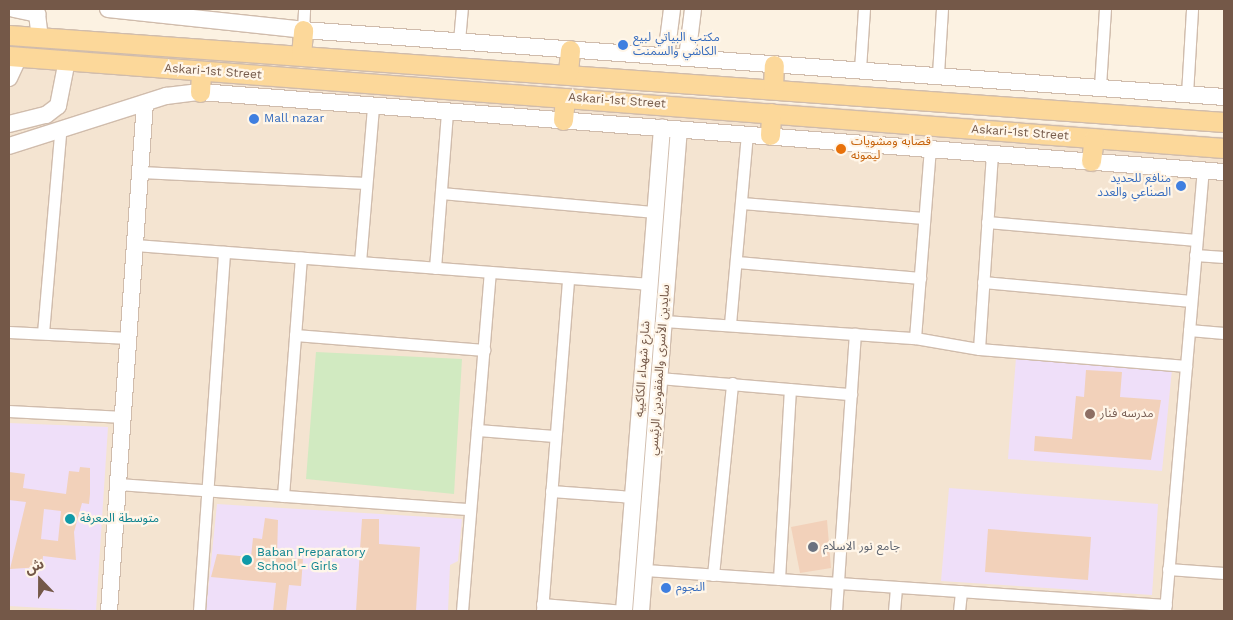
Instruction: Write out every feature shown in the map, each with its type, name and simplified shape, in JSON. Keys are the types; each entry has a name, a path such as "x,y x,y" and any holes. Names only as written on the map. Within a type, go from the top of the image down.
{"main road":[{"path":"301,55 303,30"},
{"name":"Askari-1st Street","path":"9,35 568,73 1224,122"},
{"path":"568,73 570,50"},
{"name":"Askari-1st Street","path":"14,56 201,72 660,104 1224,148"},
{"path":"773,89 774,65"},
{"path":"200,92 201,72"},
{"path":"660,104 662,81"},
{"path":"683,106 685,83"},
{"path":"563,120 564,98"},
{"path":"770,135 771,113"},
{"path":"1091,161 1094,138"}],"street":[{"path":"14,9 37,14 40,37"},
{"path":"108,9 174,14 303,30 774,65 938,74 1224,97"},
{"path":"303,30 304,9"},
{"path":"459,41 462,9"},
{"path":"666,56 672,9"},
{"path":"687,58 693,9"},
{"path":"860,69 864,9"},
{"path":"938,74 942,9"},
{"path":"1100,86 1105,9"},
{"path":"1187,94 1192,9"},
{"path":"9,78 14,56"},
{"path":"9,124 46,115 58,106 67,60"},
{"path":"9,146 60,132 145,103 200,92 770,135 1224,172"},
{"path":"109,611 145,103"},
{"path":"360,262 373,106"},
{"path":"435,268 447,112"},
{"name":"شارع شهداء الكاكييه","path":"624,611 662,128"},
{"name":"سايدين الأسرى والمفقودين الرئيسي","path":"642,611 679,129"},
{"path":"43,334 60,132"},
{"path":"730,324 747,134"},
{"path":"915,338 930,148"},
{"path":"979,348 992,153"},
{"path":"645,570 960,591 1165,608 1203,170"},
{"path":"141,172 366,183"},
{"path":"441,193 655,212"},
{"path":"742,203 923,218"},
{"path":"987,222 1196,240"},
{"path":"136,245 650,284"},
{"path":"199,611 224,252"},
{"path":"1195,255 1224,257"},
{"path":"284,496 301,258"},
{"path":"737,262 920,278"},
{"path":"462,611 490,272"},
{"path":"568,278 542,608 624,611"},
{"path":"983,282 1191,301"},
{"path":"664,321 915,338 979,348 1186,366"},
{"path":"1189,330 1224,333"},
{"path":"9,332 129,338"},
{"path":"836,611 855,334"},
{"path":"296,335 484,350"},
{"path":"660,378 851,394"},
{"path":"713,575 732,384"},
{"path":"778,579 790,389"},
{"path":"9,411 123,417"},
{"path":"477,430 555,436"},
{"path":"118,484 470,509"},
{"path":"551,491 633,497"},
{"path":"1168,569 1224,573"},
{"path":"894,611 896,587"},
{"path":"959,611 960,591"}],"shaded area":[{"path":"9,44 1224,137 1224,611 9,611"},
{"name":"مدرسه فنار","path":"1016,358 1172,369 1162,471 1008,459"},
{"path":"9,423 108,427 96,611 9,606"},
{"path":"949,488 1158,504 1152,595 941,581"},
{"path":"217,504 462,519 458,561 450,565 448,611 206,611"}],"green space":[{"path":"316,352 462,359 454,494 306,479"}],"building":[{"path":"1086,370 1122,372 1120,397 1161,400 1151,460 1034,451 1035,436 1072,439 1076,396 1084,397"},
{"name":"متوسطة المعرفة","path":"80,467 90,468 90,494 89,504 82,503 74,532 76,560 43,556 42,567 10,569 26,502 9,500 9,472 25,474 23,488 66,494 69,471 79,472","holes":["44,509 61,511 58,541 41,539"]},
{"name":"Baban Preparatory School - Girls","path":"265,518 278,520 277,557 303,559 301,586 289,585 286,611 273,611 276,583 211,577 217,554 251,557 253,538 262,539"},
{"path":"362,519 379,519 379,544 420,547 416,611 356,611"},
{"name":"جامع نور الاسلام","path":"827,520 831,568 800,573 791,527"},
{"path":"988,529 1091,537 1088,580 985,572"}],"place":[{"name":"مكتب البياتي لبيع الكاشي والسمنت","path":"623,45"},
{"name":"Mall nazar","path":"254,119"},
{"name":"قصابه ومشويات ليمونه","path":"841,149"},
{"name":"منافع للحديد الصناعي والعدد","path":"1181,186"},
{"name":"مدرسه فنار","path":"1090,414"},
{"name":"متوسطة المعرفة","path":"70,519"},
{"name":"جامع نور الاسلام","path":"813,547"},
{"name":"Baban Preparatory School - Girls","path":"247,560"},
{"name":"النجوم","path":"666,588"}]}
